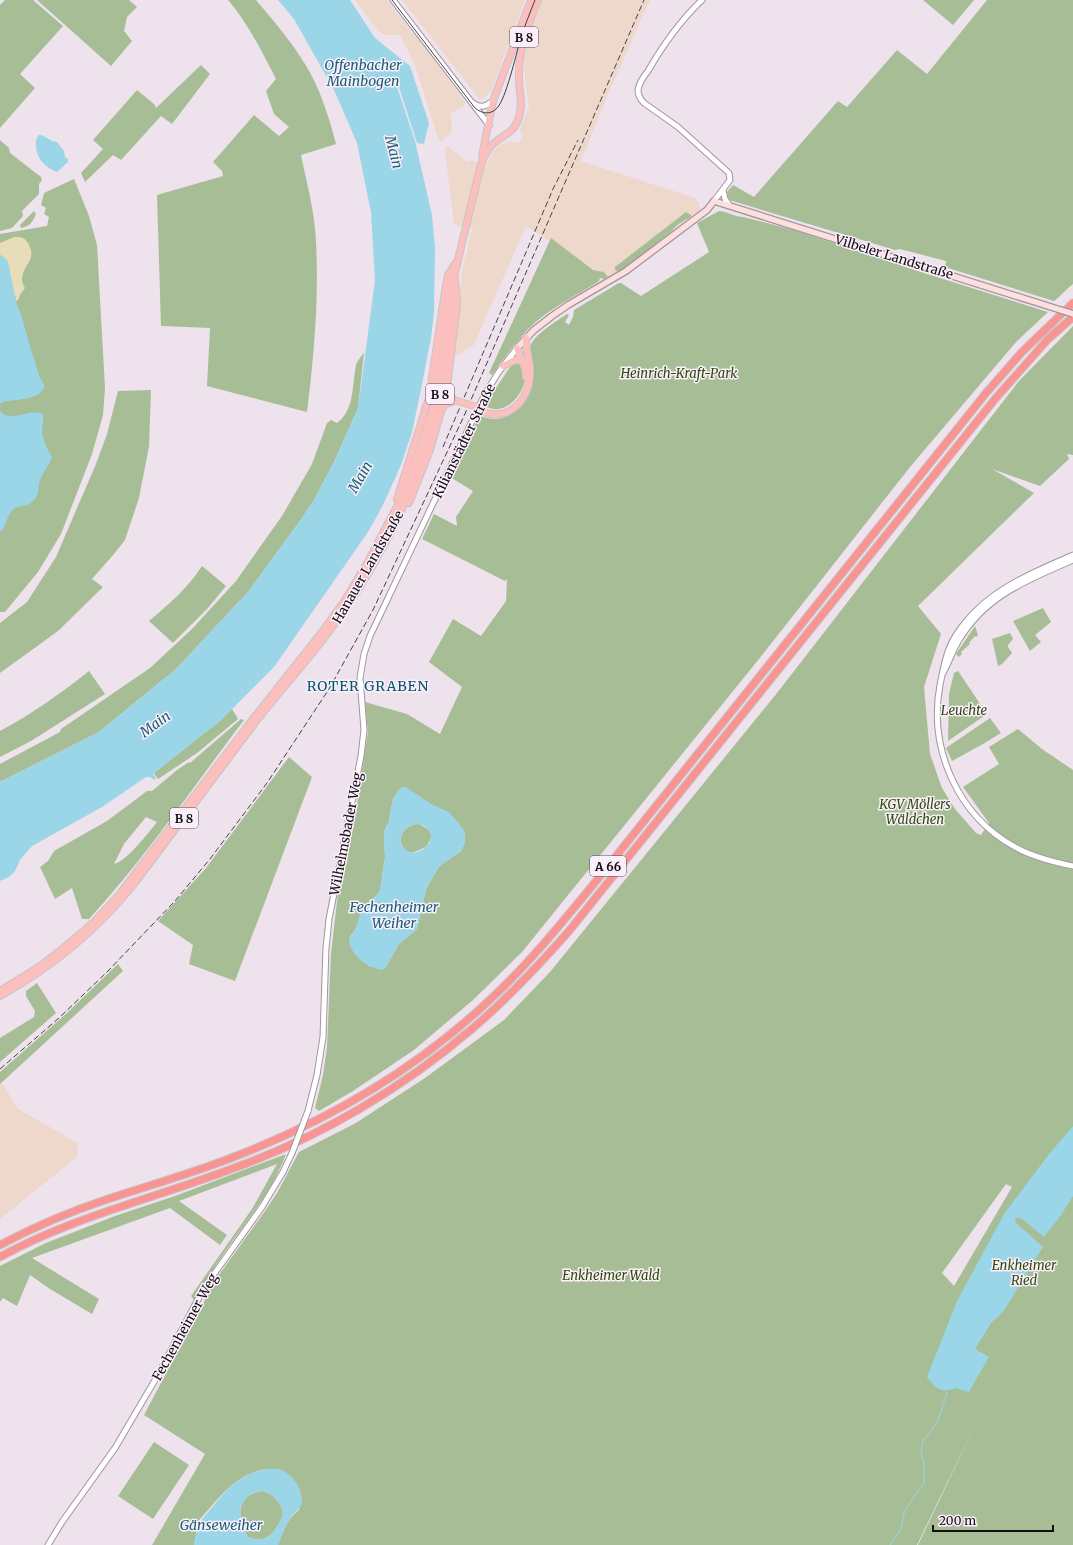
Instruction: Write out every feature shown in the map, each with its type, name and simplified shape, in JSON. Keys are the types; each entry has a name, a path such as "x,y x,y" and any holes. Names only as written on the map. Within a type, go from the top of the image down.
{"highway":[{"name":"A 66","path":"0,1245 70,1213 226,1160 263,1145 323,1117 406,1067 439,1043 489,1001 541,948 597,880 986,393 1022,352 1073,303"},
{"name":"A 66","path":"0,1257 77,1221 236,1168 310,1135 361,1107 413,1074 472,1029 522,982 569,931 995,399 1048,339 1073,315"}],"main road":[{"name":"Hanauer Landstraße","path":"52,960 94,928 124,896 255,723 304,665 343,613 389,536 412,484 433,424 442,386 458,258 481,164 493,101 531,0"},
{"name":"Hanauer Landstraße","path":"481,164 486,152 492,145 511,132 517,125 522,106 518,76 522,44 538,0"},
{"path":"504,70 508,66 513,66 518,76"},
{"path":"707,210 714,201"},
{"name":"Vilbeler Landstraße","path":"714,201 1073,315"},
{"name":"Kilianstädter Straße","path":"683,227 701,210 714,201"},
{"path":"707,210 717,206 729,205"},
{"name":"Kilianstädter Straße","path":"517,348 526,338 557,312 630,269 707,210"},
{"path":"436,396 431,387 442,308 448,275 458,258"},
{"name":"Hanauer Landstraße","path":"52,960 89,926 125,888 252,719 300,662 335,615 359,577 387,527 412,472 429,421 437,387 448,303 455,276"},
{"path":"452,401 447,387 457,299 455,276"},
{"path":"526,338 526,360"},
{"path":"387,527 410,460 427,403 430,398 436,396 493,415 503,414 512,410 519,404 528,384 530,370 526,360 517,348"},
{"path":"503,366 515,360 526,360"},
{"path":"431,387 440,392 447,387"},
{"path":"389,536 407,508 425,466 442,408 452,401"},
{"name":"B 8","path":"0,991 52,960"},
{"name":"B 8","path":"0,996 52,960"}],"street":[{"path":"393,0 489,125"},
{"path":"702,0 678,26 650,66 638,88 640,99 644,103 678,127 727,171 730,176 730,180 714,201"},
{"path":"469,98 475,104 480,106 486,106 493,101"},
{"path":"722,190 724,198 729,205"},
{"name":"Kilianstädter Straße","path":"370,636 485,394 503,366 517,348"},
{"path":"1073,555 1008,585 990,598 973,617 959,640 942,675 938,705 939,737 946,767 954,785 965,802 987,827 1013,846 1037,857 1073,866"},
{"path":"973,617 1008,591 1028,580 1073,560"},
{"name":"Wilhelmsbader Weg","path":"323,1033 327,934 361,756 364,730 360,678 364,654 370,636"},
{"name":"Fechenheimer Weg","path":"48,1545 115,1448 162,1369 204,1288 262,1207 283,1172 308,1111 317,1075 323,1033"}],"shaded area":[{"path":"355,0 387,0 413,34 418,37 465,102 463,107 451,113 452,130 448,136 441,141 438,138 415,65 400,35 385,35 378,31"},
{"path":"402,0 525,0 492,89 486,96 480,100"},
{"path":"542,0 650,0 609,92 581,161 695,198 699,203 700,208 620,272 610,278 593,269 526,226 474,345 452,358 462,272 472,228 454,225 445,150 446,145 467,162 472,161 486,165 493,151 500,145 509,141 519,143 523,134 520,132 520,129 529,107 525,79 524,52 528,33"},
{"path":"2,1083 18,1109 78,1143 77,1157 0,1219 0,1084"}],"green space":[{"path":"5,0 33,0 63,26 20,74 35,88 0,128 0,5"},
{"path":"37,0 129,0 137,7 127,17 124,31 132,41 111,66"},
{"path":"228,0 256,0 300,55 320,93 336,144 301,155 314,220 317,263 315,327 307,412 207,386 210,328 161,326 157,195 223,176 222,171 213,162 254,115 279,136 289,127 274,114 266,91 276,79 248,28"},
{"path":"923,0 974,0 953,25"},
{"path":"987,0 1073,0 1073,284 1057,299 1054,301 945,267 946,261 900,249 895,250 729,200 727,192 733,185 754,197 838,101 847,107 897,50 927,74"},
{"path":"201,65 210,74 172,124 161,116 121,160 113,155 85,182 81,173 103,149 93,140 137,90 154,104 156,108"},
{"path":"0,140 9,148 10,153 41,177 42,180 39,184 39,194 22,211 23,216 12,228 0,231"},
{"path":"74,179 89,216 97,245 105,388 103,415 92,454 61,534 38,572 5,612 0,612 0,234 47,226 49,217 44,214 46,208 41,205 44,193"},
{"path":"34,211 36,214 32,222 21,228 20,225"},
{"name":"Heinrich-Kraft-Park","path":"719,211 725,212 794,230 1048,312 1016,342 910,467 763,654 522,952 473,1000 414,1050 353,1091 319,1111 315,1108 323,1075 327,1047 331,954 338,893 353,829 368,732 365,702 407,714 440,734 462,687 429,662 453,619 481,636 506,601 507,579 505,581 422,539 434,514 457,526 456,517 473,491 450,477 479,416 493,419 503,418 511,414 523,403 532,380 533,366 530,347 532,342 546,329 567,314 569,315 565,322 569,325 573,317 574,310 619,283 641,296 709,252 697,223","holes":["405,787 458,823 465,833 465,842 461,851 438,868 426,889 417,929 399,944 384,969 369,966 361,960 350,945 350,937 355,930 363,910 380,891 385,857 384,832 389,821 393,799 399,790"]},
{"path":"686,212 692,216 679,224 620,272 615,270 615,267"},
{"path":"551,238 593,270 604,272 608,277 604,279 600,278 599,281 539,319 510,350 492,375 489,373"},
{"name":"Enkheimer Wald","path":"1073,326 1073,455 1067,454 1069,459 1040,486 992,469 1034,493 918,606 941,634 924,687 930,754 942,788 955,809 976,833 981,835 989,823 963,787 999,764 989,747 1018,729 1042,749 1073,770 1073,1545 918,1545 978,1419 917,1545 278,1545 288,1521 299,1510 301,1494 295,1483 288,1475 280,1470 270,1469 260,1470 250,1474 239,1480 222,1494 200,1519 194,1545 152,1545 205,1454 144,1415 216,1279 277,1193 299,1152 356,1123 425,1078 504,1020 550,972 777,693 1019,381","holes":["1006,1184 1012,1187 954,1286 942,1273"]},
{"path":"364,352 358,408 335,460 314,500 248,592 176,669 99,732 0,782 0,764 60,732 61,729 150,668 192,629 236,581 282,516 312,464 327,423 331,420 337,423 343,418 347,411 352,396 356,365"},
{"path":"517,362 522,364 525,380 522,389 516,398 504,408 493,409 484,406 510,367"},
{"path":"151,390 149,446 139,498 125,540 92,579 103,587 58,631 0,673 0,623 27,602 56,557 96,464 107,434 118,391"},
{"path":"202,566 226,586 208,608 173,643 149,621 184,589"},
{"path":"1043,608 1051,622 1035,635 1041,642 1030,651 1013,621"},
{"path":"975,626 978,635 976,637 975,636 969,643 970,644 961,652 962,654 959,657 956,654"},
{"path":"1010,633 1013,639 1008,647 1012,653 1002,664 998,666 992,639"},
{"path":"89,671 105,694 31,741 0,757 0,731 46,703"},
{"name":"Leuchte","path":"958,671 987,714 948,741 949,694 954,673"},
{"path":"232,709 238,719 197,753 158,779 154,773 221,720"},
{"path":"990,718 1001,733 952,761 946,748"},
{"path":"241,719 244,720 150,846 89,919 82,919 72,888 55,899 40,867 48,861 54,851 107,821 147,791 152,791 177,770 189,762 190,763","holes":["146,817 157,822 125,858 114,864 124,844"]},
{"path":"289,757 312,777 235,981 189,964 193,945 158,921 206,868"},
{"path":"419,824 429,830 432,837 426,847 412,853 402,846 401,836 407,828 412,825"},
{"path":"118,964 123,971 0,1084 0,1072 67,1013"},
{"path":"37,983 56,1013 0,1062 0,1038 34,1017 35,1011 26,996 26,991"},
{"path":"286,1154 266,1194 218,1261 194,1300 191,1296 252,1209 277,1164 179,1201 227,1235 220,1245 170,1208 32,1258 99,1299 92,1314 50,1289 30,1275 17,1306 3,1298 0,1302 0,1266 46,1243 115,1216 175,1196"},
{"path":"154,1442 189,1465 153,1519 118,1496"},
{"path":"261,1491 273,1496 276,1499 283,1511 283,1515 270,1535 266,1538 255,1539 248,1537 244,1530 240,1515 246,1498"}],"sand":[{"path":"14,237 24,238 31,249 31,258 22,279 25,288 16,301 12,289 7,261 0,255 0,243"}],"water":[{"path":"278,0 350,0 375,38 410,66 429,123 424,144 417,143 398,84 396,84 415,141 432,215 435,247 434,312 431,338 412,432 401,465 382,507 368,532 274,667 221,720 153,774 156,778 154,780 150,777 146,777 102,807 32,846 20,860 15,871 9,877 0,881 0,782 99,732 176,669 248,592 300,521 314,500 335,460 358,408 375,280 371,212 357,143 334,90 294,19"},
{"path":"39,135 57,142 64,151 65,157 68,159 68,162 57,172 44,164 37,153 36,143"},
{"path":"0,255 8,262 17,305 40,378 45,386 42,391 33,397 3,402 0,404"},
{"path":"0,410 8,416 38,412 43,414 42,431 44,441 52,456 42,475 38,494 34,500 29,504 14,509 10,513 4,528 0,532"},
{"name":"Fechenheimer Weiher","path":"402,787 407,788 433,805 449,812 463,829 465,833 465,842 461,851 438,868 426,889 417,929 399,944 386,967 382,970 371,967 356,956 350,946 349,940 355,930 361,912 380,891 385,857 384,832 389,821 393,799","holes":["419,824 426,827 431,836 428,845 424,849 412,853 402,846 401,836 407,828 412,825"]},
{"path":"1073,1126 1073,1196 1044,1237 1021,1218 1015,1218 1016,1223 1043,1247 1003,1312 991,1323 975,1349 989,1357 969,1392 955,1388 950,1390 939,1389 927,1377 957,1301 1004,1214 1049,1154"},
{"name":"Gänseweiher","path":"266,1469 279,1469 293,1479 302,1495 301,1505 287,1523 278,1545 194,1545 198,1524 223,1494 236,1482 251,1473","holes":["261,1491 276,1499 283,1511 283,1515 274,1531 266,1538 255,1539 248,1537 244,1530 240,1515 243,1503 246,1498 253,1494"]}],"waterway":[{"path":"890,1545 901,1529 904,1513 924,1484 924,1463 921,1452 923,1441 938,1421 947,1392"}],"tram line":[{"path":"392,0 475,108 486,113 495,110 504,96 527,20 535,0"}],"railway":[{"path":"0,1069 59,1018 108,971 175,901 210,859 267,783 329,689 373,610 464,416 644,0"},
{"path":"443,447 553,189 578,140"}],"district":[{"name":"ROTER GRABEN","path":"368,686"}],"water label":[{"name":"Offenbacher Mainbogen","path":"363,74"},
{"name":"Main","path":"394,152"},
{"name":"Main","path":"360,477"},
{"name":"Main","path":"155,724"}],"park label":[{"name":"KGV Möllers Wäldchen","path":"915,812"},
{"name":"Enkheimer Ried","path":"1024,1272"}]}
